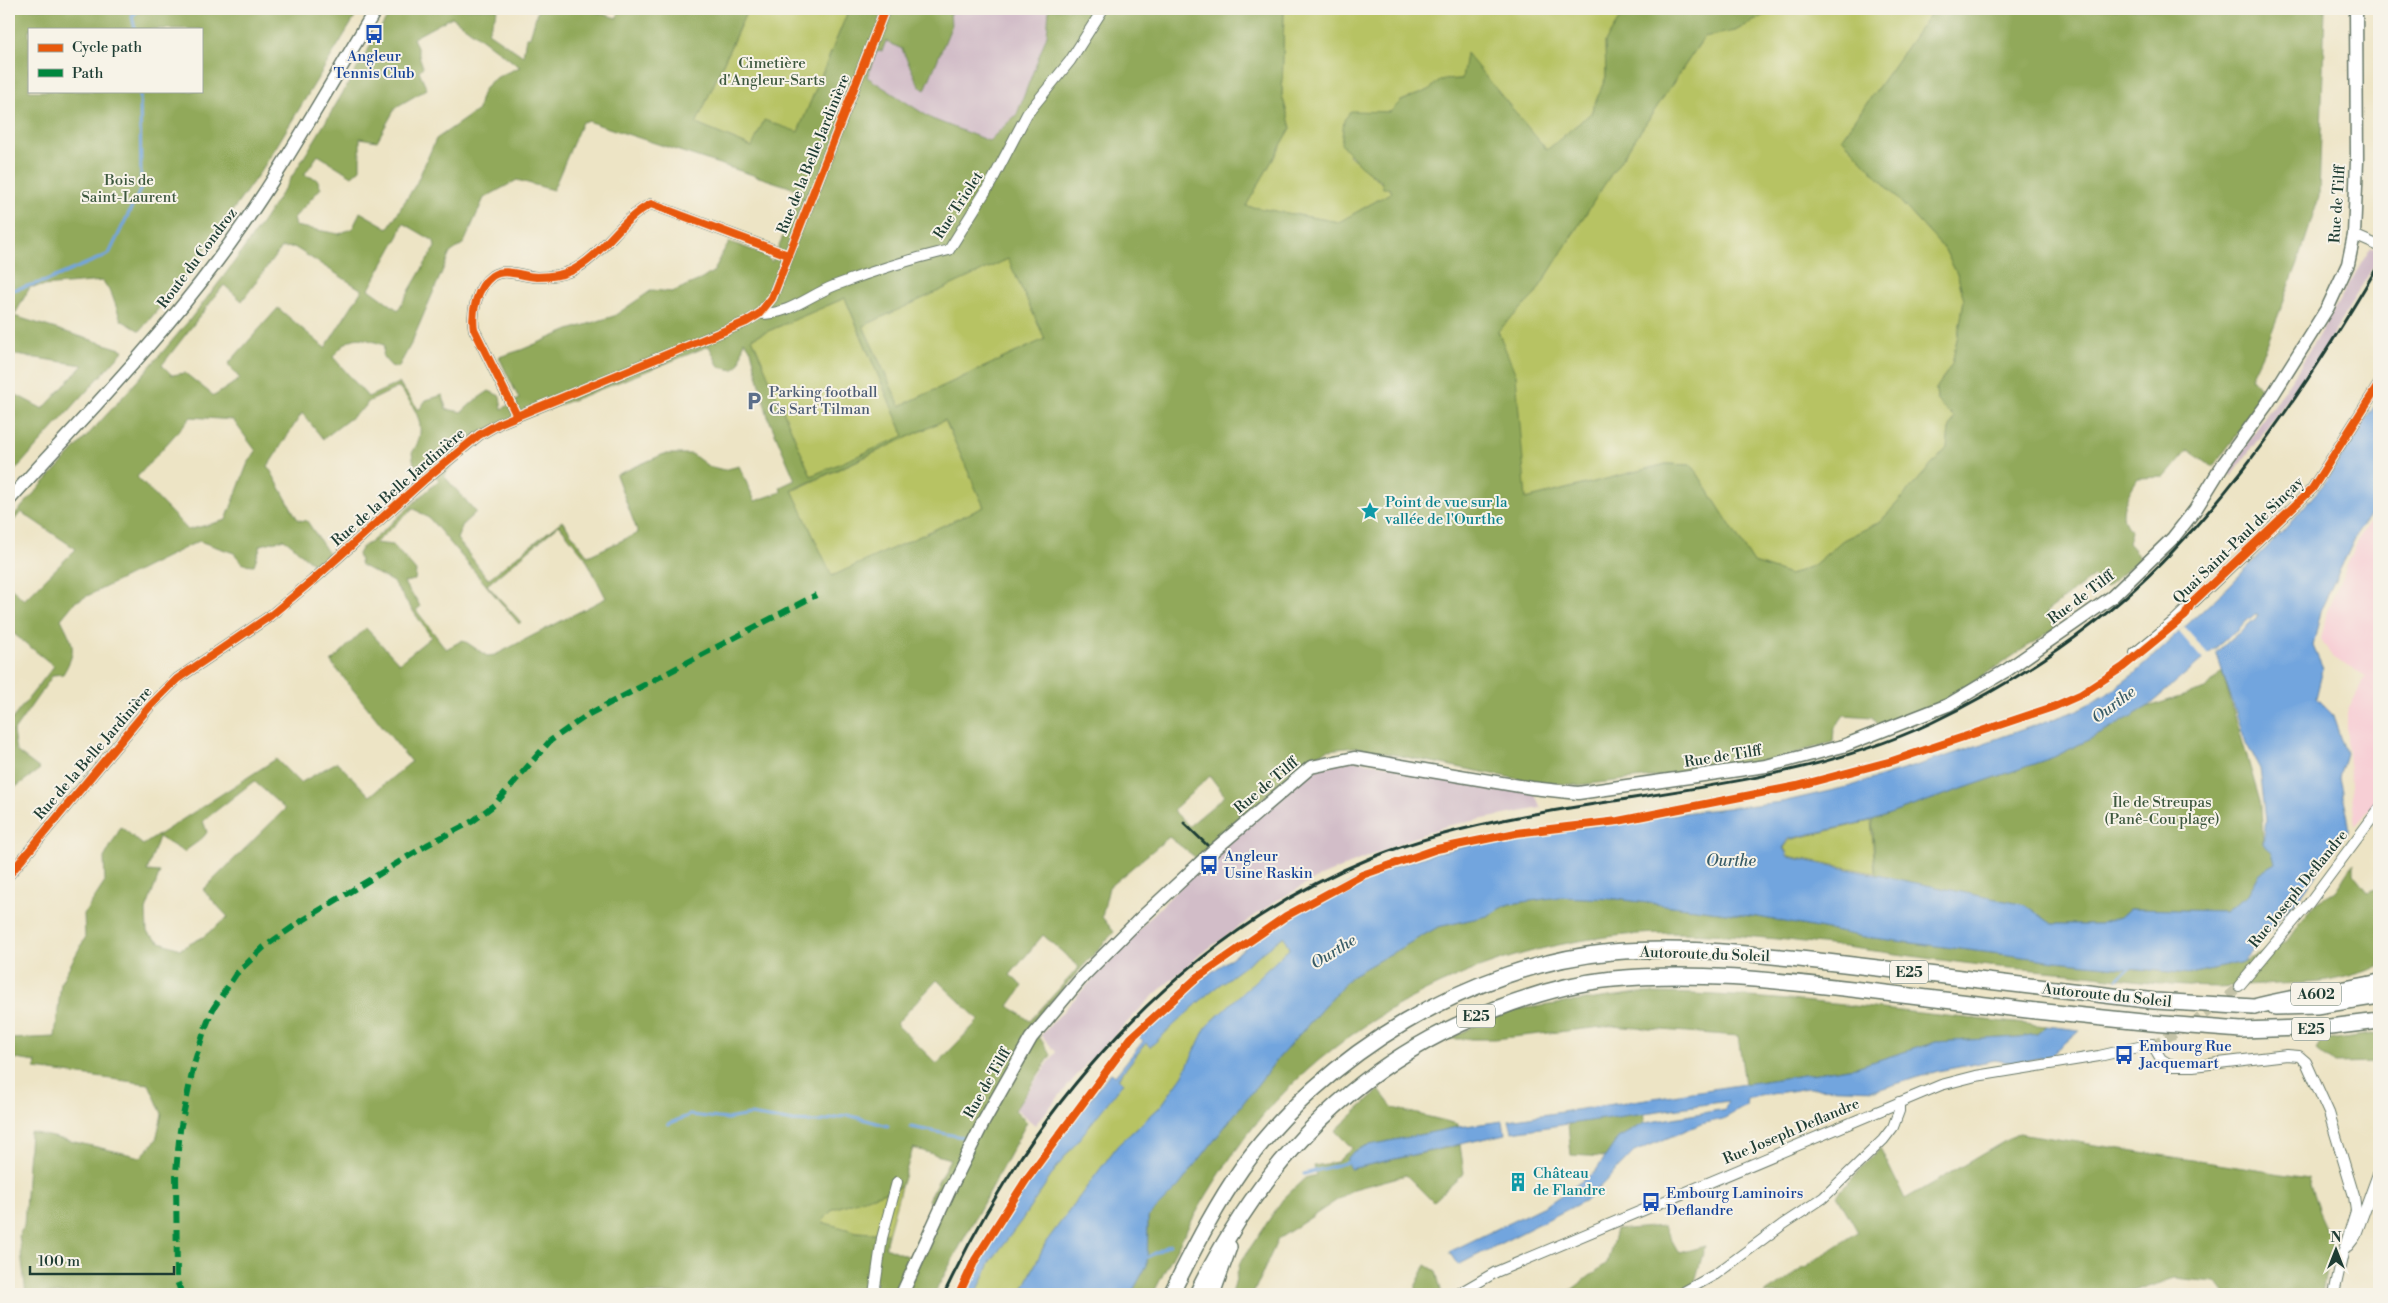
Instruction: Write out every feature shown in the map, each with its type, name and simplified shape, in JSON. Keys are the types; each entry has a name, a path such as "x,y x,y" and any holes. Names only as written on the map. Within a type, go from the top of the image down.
{"highway":[{"name":"Autoroute du Soleil","path":"1171,1294 1204,1228 1242,1168 1265,1139 1310,1093 1358,1052 1390,1031 1457,996 1505,977 1578,956 1648,950 1762,955 2155,1001 2254,1007 2316,1006 2379,996"},
{"name":"Autoroute du Soleil","path":"1197,1294 1231,1233 1267,1179 1324,1115 1370,1076 1441,1032 1484,1013 1548,991 1612,979 1647,976 1731,977 1803,983 2036,1011 2242,1030 2330,1027 2379,1021"},
{"name":"A602","path":"2254,1007 2292,997 2379,982"},
{"path":"1212,1294 1228,1255 1231,1233"}],"main road":[{"name":"Route du Condroz","path":"9,500 152,342 216,262 254,210 376,9"},
{"name":"Rue de Tilff","path":"902,1294 950,1189 984,1121 1032,1038 1084,975 1137,922 1214,850 1311,767 1354,758 1532,788 1578,792 1766,766 1843,746 1948,705 2007,670 2112,597 2174,538 2195,510 2224,463 2267,404 2328,308 2348,264 2354,235 2358,77 2356,9"}],"street":[{"name":"Rue de la Belle Jardinière","path":"10,869 150,706 177,679 270,616 479,434 517,416 746,322 759,314 772,298 885,9"},
{"name":"Rue Triolet","path":"759,314 776,314 800,305 824,290 838,284 904,261 950,250 992,181 1028,114 1070,61 1103,9"},
{"path":"517,416 474,329 475,305 482,288 494,275 504,272 548,277 570,271 590,258 630,218 651,204 788,255"},
{"path":"2354,235 2379,246"},
{"name":"Quai Saint-Paul de Sinçay","path":"2135,653 2173,622 2312,489 2379,384"},
{"name":"Rue Joseph Deflandre","path":"2239,986 2309,903 2379,809"},
{"name":"Rue Joseph Deflandre","path":"1458,1294 1496,1272 1941,1085 1976,1076 2106,1055 2152,1044 2161,1059 2172,1066 2193,1066 2286,1055 2299,1056 2306,1062 2329,1113 2354,1196 2356,1211 2343,1253"},
{"path":"1680,1294 1716,1274 1822,1198 1883,1140 1893,1127 1899,1111 1899,1102"},
{"path":"2334,1294 2343,1253 2355,1237 2379,1171"},
{"path":"874,1294 884,1230 897,1182"}],"shaded area":[{"path":"950,9 1050,9 1047,35 1017,114 989,141 932,119 867,77 876,52 882,51 885,41 902,49 919,86 951,27"},
{"path":"2379,240 2379,257 2321,354 2232,475 2227,471 2298,370 2371,247 2374,249"},
{"path":"2379,510 2379,799 2355,826 2347,743 2347,712 2366,676 2333,658 2321,640 2327,611 2359,538"},
{"path":"1354,760 1533,790 1541,808 1446,826 1321,876 1276,901 1202,953 1155,994 1088,1062 1035,1125 1016,1109 1056,1052 1041,1035 1142,926 1194,873 1312,770"}],"green space":[{"name":"Bois de Saint-Laurent","path":"9,9 360,9 265,165 192,268 140,331 121,320 112,295 103,281 30,287 14,316 124,350 9,477 9,391 43,409 83,365 9,354"},
{"path":"392,9 498,9 488,32 523,56 526,37 530,37 538,9 583,9 617,18 620,9 735,9 746,12 696,124 752,147 764,120 798,132 849,9 950,9 951,27 925,90 919,86 902,49 886,41 882,51 876,52 867,77 932,119 989,141 1017,114 1047,35 1049,9 1284,9 1282,95 1291,128 1246,206 1339,222 1392,192 1389,188 1383,188 1381,181 1360,165 1341,144 1344,120 1351,111 1390,112 1401,101 1429,90 1440,80 1462,79 1466,53 1547,150 1591,113 1606,77 1605,42 1624,12 1632,9 1776,9 1735,31 1704,37 1604,185 1534,296 1498,331 1516,375 1526,499 1666,464 1692,465 1754,563 1790,575 1814,565 1843,540 1880,522 1947,448 1949,430 1954,418 1937,401 1936,389 1952,364 1960,325 1964,300 1958,276 1945,250 1842,138 1934,9 2325,9 2319,197 2298,263 2268,342 2251,378 2266,395 2213,467 2188,450 2165,477 2138,478 2124,504 2123,511 2126,525 2131,531 2128,543 2141,558 2105,588 2094,576 2046,612 2055,628 1945,701 1880,727 1872,717 1844,715 1834,729 1833,742 1751,766 1579,785 1533,782 1355,747 1328,750 1306,760 1193,862 1195,857 1169,837 1109,887 1102,917 1114,932 1031,1024 1051,1055 1015,1110 1027,1122 934,1294 26,1294 19,1235 24,1226 30,1132 141,1157 156,1140 162,1114 149,1084 35,1069 36,1062 9,1058 9,1039 55,1037 61,982 85,938 84,914 105,882 104,858 121,827 143,845 276,759 300,783 337,762 370,796 411,762 331,662 366,628 399,663 431,637 393,582 361,565 358,554 362,547 371,542 439,480 429,467 414,464 412,453 420,435 420,426 415,410 399,387 368,402 365,407 323,439 302,413 268,466 298,520 307,521 327,551 327,558 317,565 308,560 284,539 261,545 254,565 243,564 234,553 199,541 75,602 61,619 72,646 68,665 63,674 53,675 13,732 16,751 40,769 9,792 9,723 54,666 9,630 9,585 24,600 76,549 21,512 9,527 9,521 140,378 190,319 239,256 329,116","holes":["452,17 520,67 503,74 491,82 483,93 478,110 436,139 416,184 388,228 360,212 353,228 339,234 295,226 293,219 321,188 317,179 304,175 318,155 352,176 360,169 360,138 377,141 396,107 427,89 419,71 423,67 413,38","587,121 802,191 772,262 763,254 730,242 714,271 702,279 672,292 652,290 614,316 569,330 499,357 519,399 502,409 500,396 489,391 462,412 446,409 443,395 426,400 419,410 399,383 368,397 333,357 350,340 367,340 384,345 383,357 391,366 398,368 411,344 450,253 464,243 484,198 517,180 553,190 582,122","403,223 434,241 435,247 398,310 369,289 399,235","294,247 362,290 325,348 278,308 228,364 240,379 214,396 185,373 172,375 162,365 224,285 242,301 281,248","1008,259 1045,339 900,406 863,326","845,298 904,436 811,476 752,338","744,341 751,350 768,417 795,480 780,487 781,492 755,501 739,466 724,470 708,466 692,454 664,454 616,475 638,533 588,556 562,521 488,579 457,539 463,524 476,512 444,476 458,460 491,435 510,425 709,346 719,367 734,370 740,363","191,417 233,420 256,451 247,465 226,520 188,530 137,477","945,420 984,507 832,576 792,490","413,508 430,519 519,624 521,622 487,585 559,525 585,557 606,598 495,655 487,656 463,640 446,649 416,610 420,607 404,582 415,580 416,571 393,545 375,543","1210,776 1225,796 1189,826 1173,810","254,781 285,809 203,890 228,917 203,937 180,949 160,942 147,932 146,910 160,872 147,871 159,837 184,852 207,832 203,821","1043,935 1079,967 1030,1021 1009,1006 1023,986 1010,975","937,980 979,1020 937,1064 896,1024","913,1148 950,1159 928,1200 937,1205 909,1257 885,1247 888,1234 857,1232 822,1222 833,1209 901,1187"]},
{"name":"Cimetière d'Angleur-Sarts","path":"735,9 849,9 798,132 752,147 696,124 746,13"},
{"path":"1284,9 1632,9 1624,12 1605,42 1606,77 1591,113 1547,150 1462,79 1440,80 1429,90 1401,101 1390,112 1372,112 1349,155 1392,192 1339,222 1246,206 1291,128 1282,95"},
{"path":"1776,9 1934,9 1842,138 1945,250 1958,276 1964,300 1952,364 1936,389 1937,401 1954,418 1949,430 1947,448 1880,522 1843,540 1814,565 1790,575 1754,563 1692,465 1666,464 1526,499 1521,453 1498,331 1534,296 1604,185 1705,36 1735,31"},
{"path":"1008,259 1045,339 900,406 863,326"},
{"path":"845,298 904,436 811,476 752,338"},
{"path":"945,420 984,507 832,576 792,491"},
{"name":"Île de Streupas (Panê-Cou plage)","path":"2222,671 2261,805 2263,843 2272,852 2275,864 2260,873 2248,895 2225,911 2129,909 2120,917 2099,924 2052,924 2025,905 1876,875 1872,820 2054,757 2106,731 2147,707 2206,689"},
{"path":"1871,821 1875,873 1789,856 1784,848 1790,840"},
{"path":"2354,863 2354,874 2368,892 2379,887 2379,967 2362,973 2319,982 2220,987 2171,985 1984,965 1755,937 1682,933 1620,935 1558,945 1497,962 1439,985 1383,1014 1332,1050 1285,1092 1244,1139 1218,1176 1184,1234 1153,1294 1131,1294 1147,1265 1148,1217 1178,1187 1275,1062 1351,976 1438,927 1487,916 1509,904 1559,897 1617,899 1758,917 1865,937 2056,961 2191,974 2243,962 2287,941 2305,915 2318,901 2335,891"},
{"path":"1284,936 1289,949 1206,1027 1183,1075 1161,1106 1118,1145 1046,1242 1021,1294 976,1294 991,1261 1021,1221 1057,1167 1122,1083 1118,1079 1146,1043 1150,1046 1210,992"},
{"path":"1639,993 1741,996 1792,1000 2047,1026 2037,1034 2019,1037 1936,1042 1856,1067 1745,1084 1738,1036 1611,1026 1495,1039 1449,1039 1504,1011"},
{"path":"2379,1033 2379,1063 2335,1064 2317,1049 2322,1041"},
{"path":"1379,1090 1393,1108 1458,1124 1458,1127 1365,1146 1347,1159 1350,1169 1460,1145 1464,1173 1433,1202 1406,1175 1354,1189 1278,1239 1253,1294 1232,1294 1240,1263 1283,1199 1305,1178 1316,1175 1314,1166 1337,1162 1352,1148 1335,1131"},
{"path":"1643,1113 1645,1123 1618,1138 1605,1157 1571,1155 1568,1124"},
{"path":"2019,1133 2308,1178 2319,1212 2332,1241 2323,1294 2225,1294 2216,1282 2174,1278 2124,1294 2058,1294 2051,1292 2046,1294 1764,1294 1858,1232 1837,1195 1880,1148 1905,1199"},
{"path":"901,1187 888,1234 857,1232 821,1222 833,1209"},
{"path":"1664,1226 1679,1253 1705,1246 1694,1285 1680,1294 1566,1294 1607,1263 1616,1230"},
{"path":"1426,1265 1436,1271 1442,1294 1415,1294 1415,1287"}],"water":[{"name":"Ourthe","path":"2379,399 2379,503 2357,534 2322,607 2313,646 2323,669 2316,698 2332,714 2346,753 2339,778 2348,818 2348,831 2302,893 2243,962 2191,974 2056,961 1865,937 1758,917 1617,899 1559,897 1509,904 1487,916 1438,927 1351,976 1275,1062 1178,1187 1148,1217 1147,1265 1131,1294 1021,1294 1046,1242 1118,1145 1161,1106 1183,1075 1206,1027 1289,949 1284,936 1210,992 1150,1047 1146,1043 1118,1078 1123,1083 1057,1167 1021,1221 991,1261 976,1294 963,1294 983,1249 1049,1153 1110,1073 1115,1076 1143,1041 1138,1036 1201,980 1287,917 1363,877 1430,855 1488,841 1691,812 1782,802 1851,786 1944,757 2073,712 2106,695 2135,673 2228,587 2284,530 2323,485","holes":["2255,614 2258,614 2256,618 2216,652 2246,743 2260,769 2266,820 2263,844 2272,852 2275,864 2260,873 2248,895 2225,911 2129,909 2120,917 2099,924 2052,924 2025,905 1788,857 1783,848 1789,839 1872,820 2054,757 2106,731 2147,707"]},
{"path":"2047,1026 2080,1030 2050,1056 2013,1063 1995,1060 1938,1071 1877,1090 1808,1088 1747,1098 1746,1106 1723,1119 1701,1124 1634,1152 1588,1199 1458,1265 1449,1252 1548,1204 1595,1172 1618,1138 1645,1123 1725,1109 1728,1101 1512,1132 1509,1120 1856,1067 1936,1042 2019,1037 2037,1034"},
{"path":"1503,1121 1505,1134 1350,1169 1347,1159 1353,1152 1365,1146 1458,1127"}],"pier":[{"path":"2184,627 2209,655 2203,660 2179,632"}],"waterway":[{"path":"135,28 132,16 140,9"},
{"path":"9,291 46,281 109,254 141,188 140,92"},
{"path":"2117,979 2131,966"},
{"path":"668,1124 690,1115 727,1119 750,1115 788,1121 819,1122 848,1115 888,1126"},
{"path":"911,1127 962,1137"},
{"path":"1304,1174 1352,1161"},
{"path":"1144,1259 1170,1245"}],"tunnel":[{"path":"2152,1044 2176,1033 2198,1019 2239,986"}],"railway":[{"path":"944,1294 980,1225 1020,1158 1066,1095 1117,1036 1173,982 1234,934 1300,892 1389,851 1465,828 1575,807 1731,782 1833,759 1882,743 1964,707 1997,689 2060,648 2090,626 2147,577 2203,518 2258,449 2309,377 2379,264"},
{"path":"1184,823 1207,845"}],"marked path":[{"path":"182,1294 177,1281 176,1172 180,1130 194,1064 204,1031 213,1009 236,974 264,947 300,922 427,845 473,821 495,804 550,741 589,714 816,595"}],"cycle path":[{"path":"9,875 150,706 177,679 270,616 424,480 479,435 500,423 746,322 759,314 772,298 885,9"},
{"path":"517,416 474,329 473,322 474,308 479,293 487,281 497,273 508,272 541,277 559,275 571,271 592,256 630,219 651,204 788,255"},
{"path":"959,1294 975,1260 1026,1180 1131,1038 1198,977 1286,916 1362,875 1437,849 1516,833 1618,821 1797,786 1892,761 2053,707 2080,695 2123,667 2185,616 2191,604 2312,489 2379,384"}],"place":[{"name":"Angleur Tennis Club","path":"374,34"},
{"name":"Parking football Cs Sart Tilman","path":"754,401"},
{"name":"Point de vue sur la vallée de l'Ourthe","path":"1370,511"},
{"name":"Angleur Usine Raskin","path":"1209,865"},
{"name":"Embourg Rue Jacquemart","path":"2124,1055"},
{"name":"Château de Flandre","path":"1518,1182"},
{"name":"Embourg Laminoirs Deflandre","path":"1651,1202"}]}
